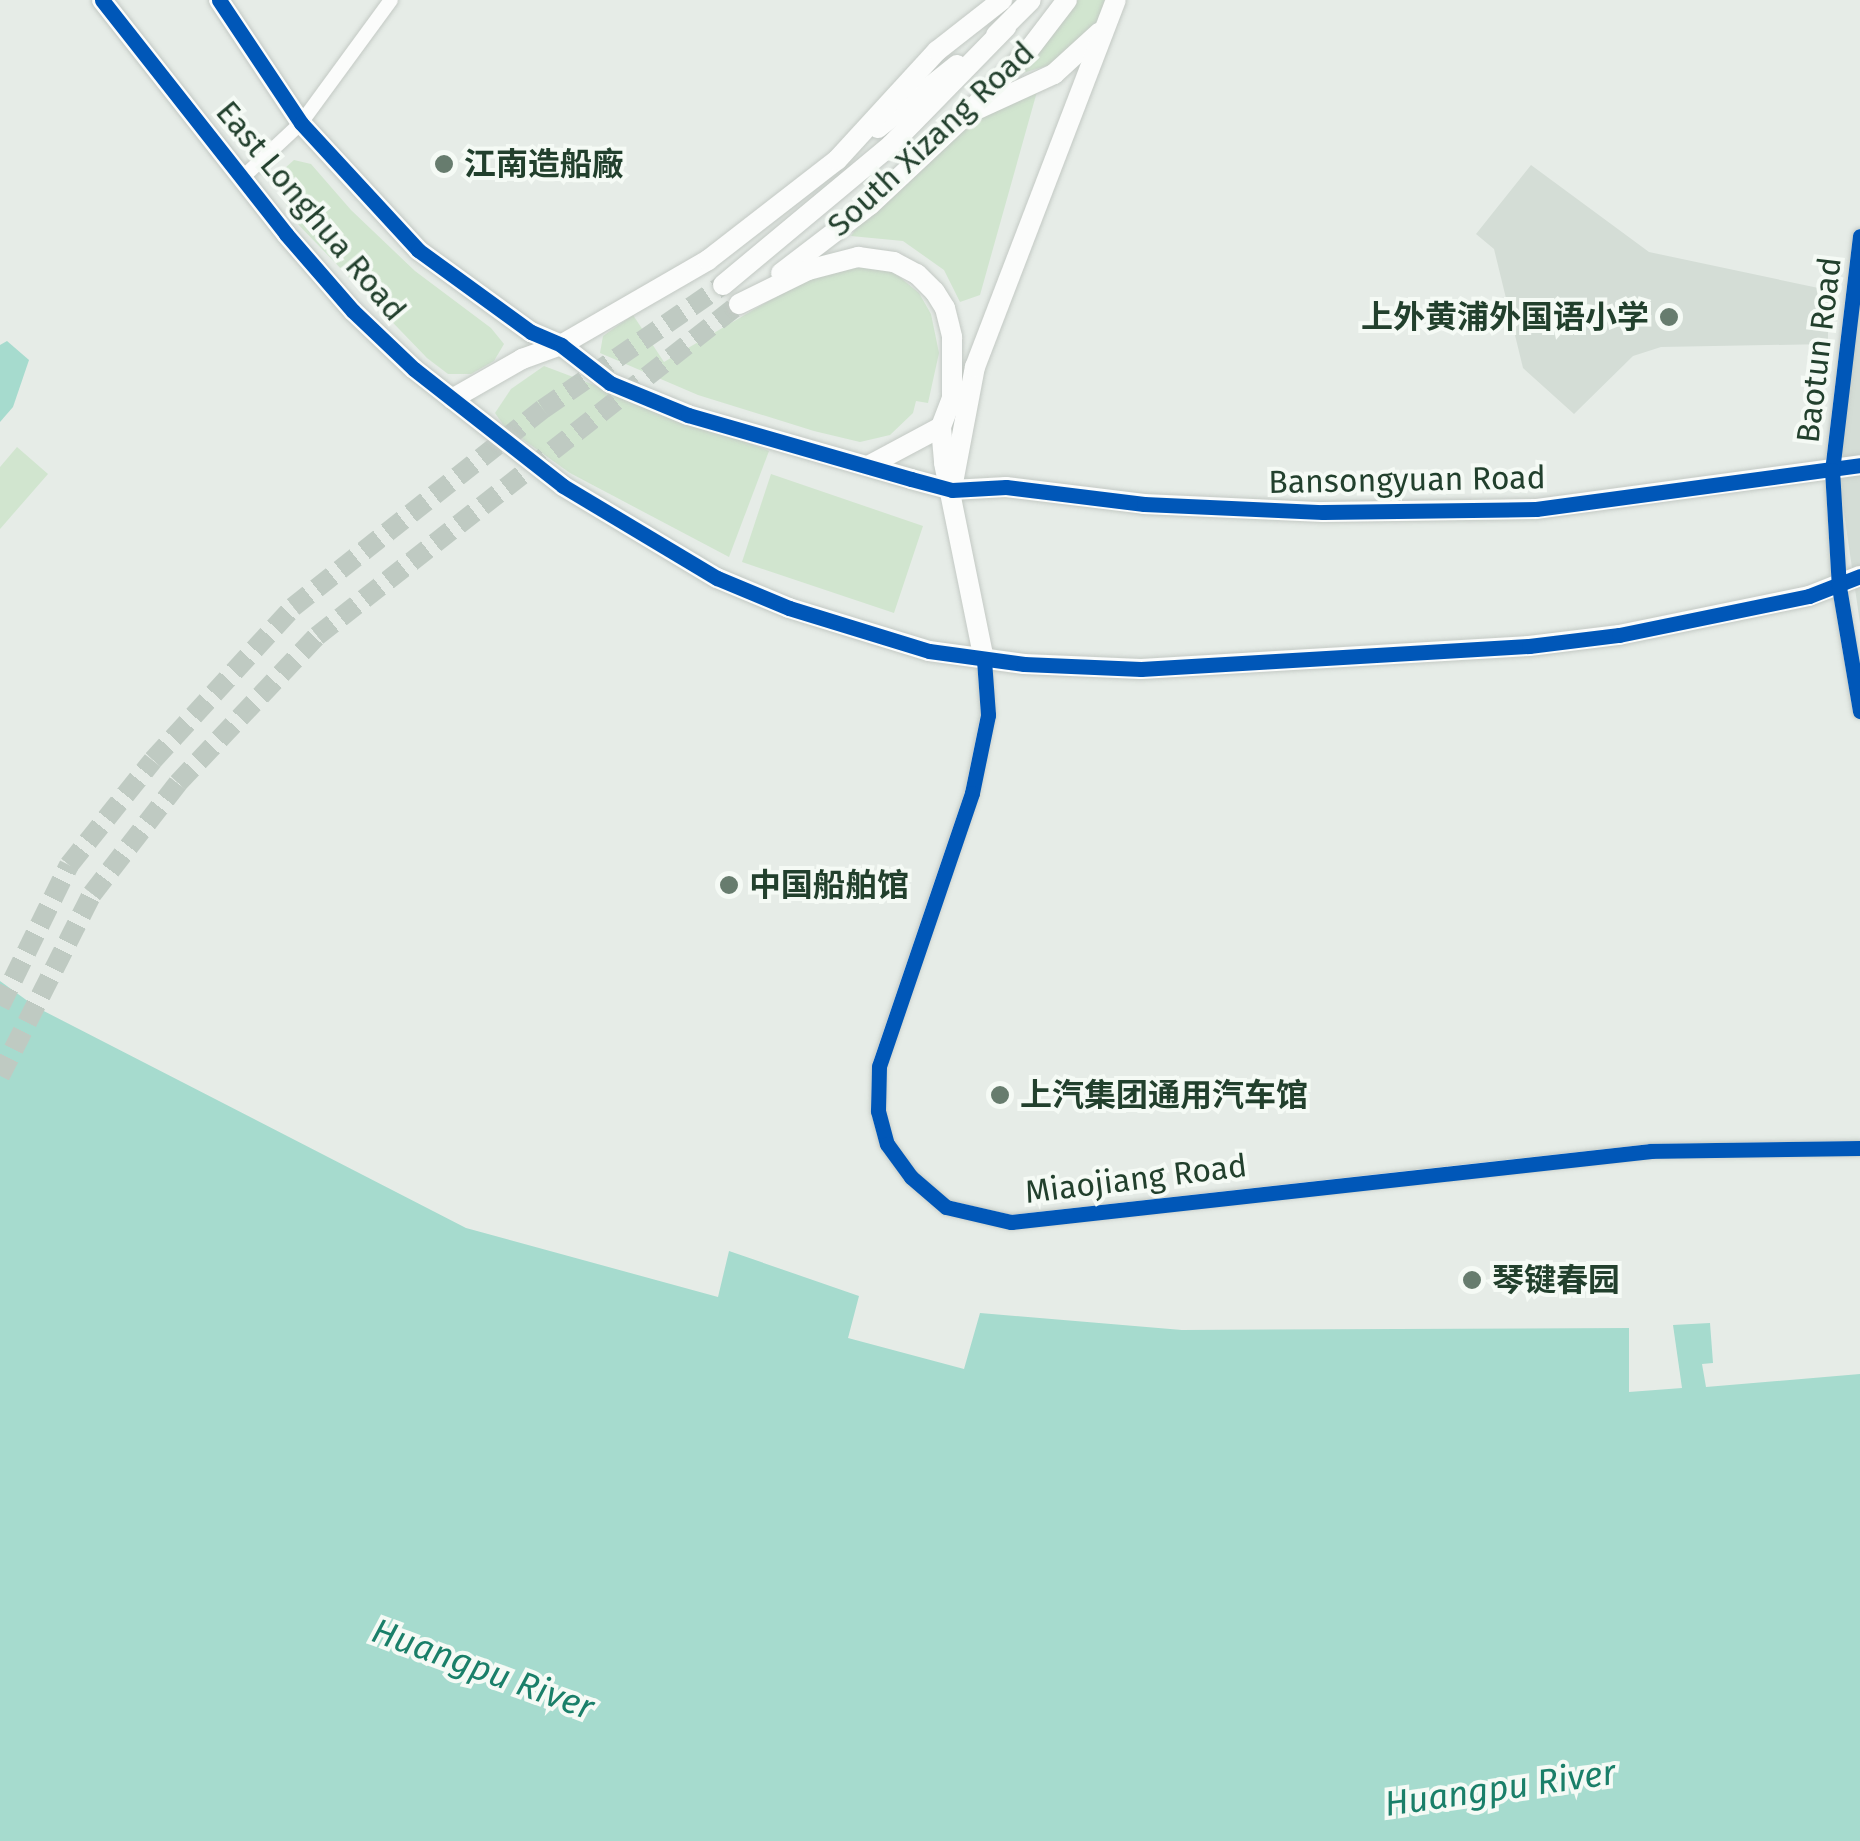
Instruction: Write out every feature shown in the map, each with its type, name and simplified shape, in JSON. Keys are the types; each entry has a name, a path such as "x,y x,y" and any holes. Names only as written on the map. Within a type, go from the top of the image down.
{"main road":[{"name":"East Longhua Road","path":"102,0 353,310 452,399 563,486 717,578 789,608 929,651 984,660"},
{"name":"East Longhua Road","path":"220,0 301,123 418,250 531,332 561,345 610,383 688,415 952,490"},
{"name":"South Xizang Road","path":"837,160 937,52 1002,0"},
{"name":"South Xizang Road","path":"452,399 522,360 561,345 708,260 1006,27 1031,0"},
{"name":"South Xizang Road","path":"984,660 941,427 952,398 952,337 946,308 917,274 894,262 858,257 808,270 739,304 870,205 1028,51 1067,0"},
{"name":"South Xizang Road","path":"952,490 975,366 1116,0"},
{"path":"724,286 891,145 1006,27"},
{"path":"966,115 1054,74 1105,28"},
{"path":"868,466 941,427"},
{"name":"Bansongyuan Road","path":"952,490 1006,488 1144,504 1323,512 1536,510 1860,466"},
{"path":"984,660 1142,668 1529,646 1619,635 1839,587 1860,576"}],"street":[{"path":"243,177 301,123 391,0"},
{"name":"Baotun Road","path":"1860,236 1832,470 1839,587 1860,711"},
{"name":"Miaojiang Road","path":"984,660 988,715 972,793 879,1066 878,1110 887,1144 912,1177 946,1208 1010,1222 1652,1150 1860,1148"}],"shaded area":[{"path":"1078,0 1107,0 1098,25 1059,62 1020,74"},
{"path":"1038,88 980,295 960,302 944,270 903,241 851,236 860,222 981,113"},
{"path":"294,160 311,164 351,210 415,271 491,328 504,344 494,361 471,374 448,374 427,358 293,219 274,178"},
{"name":"上外黄浦外国语小学","path":"1531,165 1649,252 1828,290 1828,344 1661,347 1633,356 1574,414 1523,368 1494,249 1476,234"},
{"path":"868,264 896,274 919,293 931,314 939,353 928,403 916,401 913,413 890,435 860,442 814,431 698,395 600,353 603,336 633,315 664,362 817,273"},
{"path":"1860,267 1860,623 1832,430"},
{"path":"544,366 769,451 729,557 570,473 504,426 495,413 511,389"},
{"path":"17,447 48,474 0,529 0,467"},
{"path":"771,474 923,526 894,613 742,562"}],"water":[{"path":"7,341 29,360 13,407 0,422 0,345"},
{"name":"Huangpu River","path":"0,981 36,1007 466,1228 718,1297 729,1251 859,1296 848,1338 964,1369 980,1313 1182,1330 1629,1328 1629,1392 1682,1388 1673,1325 1710,1323 1713,1363 1702,1364 1706,1387 1860,1374 1860,1841 0,1841"}],"tunnel":[{"path":"0,1006 69,865 153,760 293,607 543,409 723,285"},
{"path":"0,1076 92,894 178,783 317,636 739,304"}],"cycle path":[{"path":"102,0 286,234 353,311 414,369 563,486 717,578 789,608 929,651 1024,664 1141,669 1529,646 1619,635 1809,596 1860,576"},
{"path":"219,0 301,123 418,250 531,332 561,345 610,383 688,415 911,479 952,490 1006,487 1144,504 1323,512 1536,509 1860,465"},
{"path":"1860,236 1832,470 1839,587 1860,711"},
{"path":"984,660 988,715 972,793 879,1066 878,1111 887,1144 911,1177 946,1207 1011,1222 1651,1151 1860,1148"}],"place":[{"name":"江南造船廠","path":"444,164"},
{"name":"上外黄浦外国语小学","path":"1669,317"},
{"name":"中国船舶馆","path":"729,885"},
{"name":"上汽集团通用汽车馆","path":"1000,1095"},
{"name":"琴键春园","path":"1472,1280"}]}
